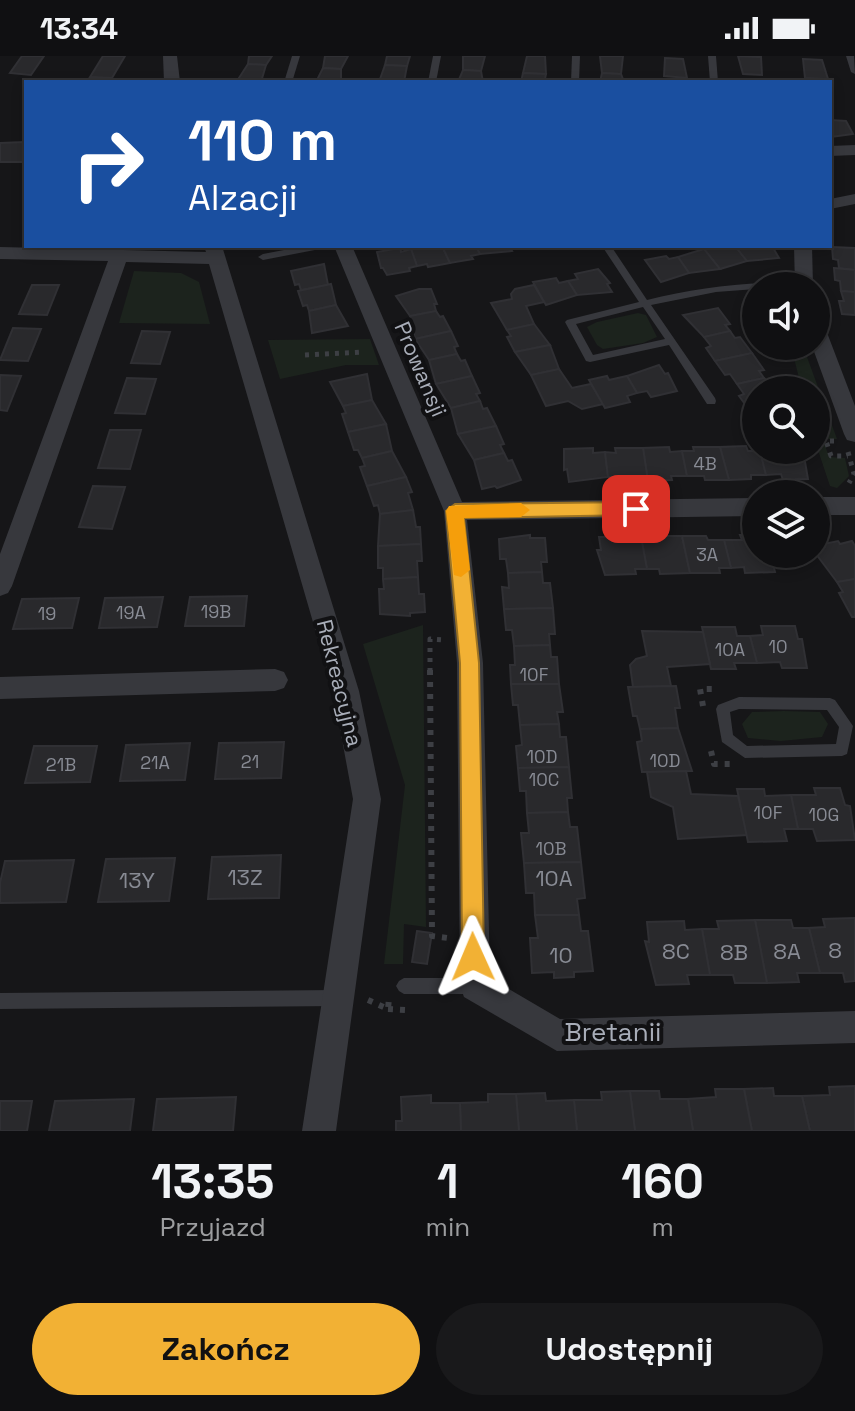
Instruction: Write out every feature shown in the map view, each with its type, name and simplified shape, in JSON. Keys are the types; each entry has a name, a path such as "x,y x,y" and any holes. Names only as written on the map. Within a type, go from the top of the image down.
{"street":[{"path":"170,56 172,80"},
{"path":"832,151 855,150"},
{"path":"832,201 855,199"},
{"name":"Prowansji","path":"344,248 455,511"},
{"path":"803,248 804,272"},
{"path":"0,253 119,255 215,252"},
{"name":"Rekreacyjna","path":"215,252 346,691 367,799 319,1131"},
{"path":"0,586 119,255"},
{"path":"827,360 855,434"},
{"path":"830,506 855,506"},
{"path":"475,986 470,663 455,511 742,507"},
{"path":"0,688 275,680"},
{"name":"Bretanii","path":"475,986 557,1035 855,1027"}],"lane":[{"path":"289,79 296,56"},
{"path":"432,80 437,56"},
{"path":"575,80 576,56"},
{"path":"712,56 714,80"},
{"path":"850,56 855,72"},
{"path":"263,257 310,248"},
{"path":"607,248 711,401"},
{"path":"671,341 590,359 570,322 742,285"},
{"path":"739,703 830,704 851,726 842,750 745,752 727,738 723,709 739,703"},
{"path":"404,986 475,986"},
{"path":"0,1001 340,998"}],"path":[{"path":"305,355 331,356 377,350"},
{"path":"450,632 450,640 430,639 432,936 457,939"}],"shaded area":[{"path":"134,271 181,273 199,282 210,324 119,323"},
{"path":"638,313 646,315 657,337 643,343 603,349 597,345 587,327 597,322"},
{"path":"370,339 379,365 346,365 280,379 268,340"},
{"path":"794,360 808,360 814,376 798,376"},
{"path":"830,420 837,439 830,439"},
{"path":"830,457 845,458 849,476 837,488 830,486 823,464 830,464"},
{"path":"423,625 426,927 404,924 403,964 384,964 405,785 363,644"},
{"path":"752,712 820,712 828,724 822,737 781,741 748,738 742,724"}],"building":[{"path":"22,56 44,56 31,75 10,73"},
{"path":"103,56 125,56 112,78 90,77"},
{"path":"249,56 272,56 266,65 248,64"},
{"path":"325,56 348,56 341,69 323,68"},
{"path":"387,56 410,56 407,66 385,65"},
{"path":"463,56 485,56 481,71 463,70"},
{"path":"527,56 545,56 546,74 523,73"},
{"path":"600,56 623,56 621,74 602,73"},
{"path":"738,56 761,57 762,75 743,74"},
{"path":"665,58 683,59 687,78 664,76"},
{"path":"803,59 822,60 828,79 805,78"},
{"path":"248,64 266,65 262,80 238,80"},
{"path":"385,65 407,66 404,80 380,80"},
{"path":"323,68 341,69 341,80 317,80"},
{"path":"463,70 481,71 483,80 459,80"},
{"path":"523,73 546,74 544,80 521,80"},
{"path":"602,73 621,74 623,80 600,80"},
{"path":"832,120 846,121 853,134 832,137"},
{"path":"24,142 24,162 0,162 0,143"},
{"path":"832,247 855,248 855,270 839,268 838,260 833,259"},
{"path":"400,248 401,252 411,249 417,266 409,268 410,271 387,275 381,268 377,252"},
{"path":"443,248 450,263 417,266 411,249"},
{"path":"443,248 477,248 480,254 471,256 473,259 450,263"},
{"path":"477,248 510,248 512,251 480,254"},
{"path":"737,248 747,261 720,269 704,249"},
{"path":"737,248 773,248 779,258 747,261"},
{"path":"704,249 720,269 689,273 678,257"},
{"path":"666,256 669,259 678,257 689,273 661,282 645,260"},
{"path":"324,264 328,285 301,290 299,284 295,285 291,271"},
{"path":"834,268 855,270 855,292 841,291 840,281 835,280"},
{"path":"598,269 610,283 607,284 612,292 577,295 568,281 578,279 575,274"},
{"path":"556,278 559,283 568,281 577,295 546,305 533,282"},
{"path":"331,284 336,305 309,311 307,305 303,306 298,291"},
{"path":"32,285 59,285 47,315 19,314"},
{"path":"534,285 544,302 526,306 534,324 507,330 491,303 512,299 515,289"},
{"path":"431,289 437,304 434,304 436,311 410,316 396,296"},
{"path":"841,291 855,292 855,315 842,314 839,301 844,301"},
{"path":"336,305 348,326 312,333 309,311"},
{"path":"718,308 730,324 725,325 730,331 704,337 683,315"},
{"path":"436,311 440,317 443,316 451,331 415,339 410,316"},
{"path":"534,324 550,345 515,352 507,330"},
{"path":"13,328 41,329 28,361 0,360"},
{"path":"142,331 170,332 160,364 131,363"},
{"path":"451,331 458,346 454,347 457,354 429,360 415,339"},
{"path":"730,331 735,338 742,340 742,355 715,361 706,348 711,346 704,337"},
{"path":"550,345 559,369 531,375 515,352"},
{"path":"457,354 461,361 465,360 472,376 436,384 429,360"},
{"path":"742,355 742,360 757,360 764,370 759,371 763,376 742,376 742,383 737,384 730,374 725,375 715,361"},
{"path":"659,365 665,374 668,373 677,391 651,397 647,391 637,393 627,376"},
{"path":"559,369 572,388 591,384 603,404 582,409 568,401 546,406 531,375"},
{"path":"367,374 372,400 343,406 330,382"},
{"path":"0,375 21,376 7,411 0,410"},
{"path":"472,376 480,393 476,394 480,401 451,408 436,384"},
{"path":"607,376 609,380 627,376 637,393 627,396 630,402 605,408 589,380"},
{"path":"127,378 156,379 145,414 115,413"},
{"path":"372,400 386,424 348,432 342,414 346,413 343,406"},
{"path":"480,401 496,426 458,434 451,408"},
{"path":"386,424 392,451 362,458 358,450 354,450 348,432"},
{"path":"496,426 504,444 500,445 504,453 474,460 458,434"},
{"path":"110,430 141,430 130,469 98,468"},
{"path":"742,446 742,464 763,464 766,475 729,480 720,447"},
{"path":"669,447 670,452 682,451 687,476 648,481 643,448"},
{"path":"693,447 720,447 729,480 687,476 682,451 694,451"},
{"path":"593,448 593,453 605,452 608,477 569,482 567,469 564,470 564,449"},
{"path":"615,448 643,448 648,481 608,477 605,452 616,453"},
{"path":"392,451 406,477 367,486 360,467 365,466 362,458"},
{"path":"504,453 508,461 512,460 521,480 482,489 474,460"},
{"path":"763,464 805,464 808,479 783,480 781,474 766,475"},
{"path":"406,477 412,492 408,493 413,510 380,514 367,486"},
{"path":"93,486 125,487 112,529 79,527"},
{"path":"413,510 416,527 420,527 421,544 378,546 380,514"},
{"path":"530,535 530,538 545,538 547,562 541,562 542,572 508,573 506,559 500,559 499,539"},
{"path":"658,536 682,536 690,573 660,574 659,569 647,569 642,542 659,541"},
{"path":"682,536 724,540 731,568 719,568 720,573 690,573"},
{"path":"599,537 625,537 625,542 642,542 647,569 635,569 636,574 605,575 597,550 601,550"},
{"path":"724,540 742,540 742,567 731,568"},
{"path":"852,541 855,546 855,579 837,582 826,568 830,568 830,543"},
{"path":"421,544 422,561 417,561 418,577 383,579 383,568 378,568 378,546"},
{"path":"744,568 774,568 775,572 745,573"},
{"path":"542,572 543,583 550,583 553,608 504,609 502,587 509,588 508,573"},
{"path":"418,577 419,594 424,594 425,612 410,613 410,616 380,614 379,589 384,589 383,579"},
{"path":"855,579 855,617 852,617 839,593 843,592 837,582"},
{"path":"247,596 244,626 185,626 190,597"},
{"path":"163,597 157,627 99,628 105,598"},
{"path":"79,598 72,628 13,629 22,599"},
{"path":"553,608 555,634 549,634 550,645 514,646 512,630 506,630 504,609"},
{"path":"761,626 795,626 798,639 802,639 807,668 782,668 780,662 757,663 750,636 763,635"},
{"path":"702,627 735,627 737,636 750,636 757,663 734,663 736,669 711,669"},
{"path":"642,631 703,632 710,664 667,667 671,686 633,687 630,665 636,659 647,656"},
{"path":"550,645 551,657 557,657 559,684 511,684 510,665 515,665 514,646"},
{"path":"511,684 559,684 563,712 557,712 559,724 520,725 518,705 513,705"},
{"path":"676,686 680,708 675,708 678,728 640,729 637,716 633,716 628,687"},
{"path":"559,724 560,737 566,737 569,767 518,768 516,746 522,745 520,725"},
{"path":"678,728 692,771 642,772 637,742 642,741 640,729"},
{"path":"284,742 281,778 215,779 219,743"},
{"path":"190,743 185,780 120,781 126,745"},
{"path":"34,746 97,746 90,782 25,783"},
{"path":"569,767 572,798 567,798 568,812 527,813 526,791 520,791 518,768"},
{"path":"686,771 691,794 738,796 747,835 678,839 673,807 651,797 647,772"},
{"path":"814,788 840,788 845,805 850,806 855,840 817,841 813,829 798,829 791,795 816,795"},
{"path":"737,789 764,789 765,796 791,795 798,829 784,829 787,841 748,842"},
{"path":"568,812 570,827 577,827 581,862 524,863 521,833 529,833 527,813"},
{"path":"281,855 279,898 208,899 212,857"},
{"path":"175,858 169,901 98,902 106,859"},
{"path":"74,860 66,902 0,903 5,861"},
{"path":"581,862 585,898 577,899 579,915 535,915 534,893 526,893 524,863"},
{"path":"535,915 579,915 581,931 588,931 593,971 574,972 574,977 554,978 554,972 532,973 530,938 538,938"},
{"path":"855,918 855,981 845,982 843,973 820,973 809,928 825,927 823,919"},
{"path":"755,920 791,920 793,928 809,928 820,973 797,973 799,982 767,983"},
{"path":"755,920 767,983 735,983 733,975 710,975 702,929 719,929 717,921"},
{"path":"684,921 685,930 702,929 710,975 687,975 689,984 656,985 645,941 649,942 647,922"},
{"path":"417,931 432,933 427,964 412,962"},
{"path":"855,1086 855,1131 810,1131 802,1096 830,1095 829,1087"},
{"path":"773,1088 774,1096 802,1096 810,1131 752,1131 744,1089"},
{"path":"715,1089 744,1089 752,1131 693,1131 688,1099 716,1097"},
{"path":"630,1091 659,1091 660,1099 688,1099 693,1131 635,1131"},
{"path":"630,1091 635,1131 577,1131 574,1100 602,1100 601,1092"},
{"path":"545,1093 546,1101 574,1100 577,1131 519,1131 516,1094"},
{"path":"488,1094 516,1094 519,1131 461,1131 460,1103 488,1102"},
{"path":"431,1095 431,1103 460,1103 461,1131 396,1131 396,1121 402,1121 401,1097"},
{"path":"236,1097 233,1131 153,1131 157,1099"},
{"path":"134,1099 130,1131 49,1131 55,1101"},
{"path":"0,1101 32,1101 27,1131 0,1131"}],"slow traffic":[{"path":"461,570 455,511 521,510"}],"route":[{"path":"473,957 470,663 455,511 636,509"}]}
